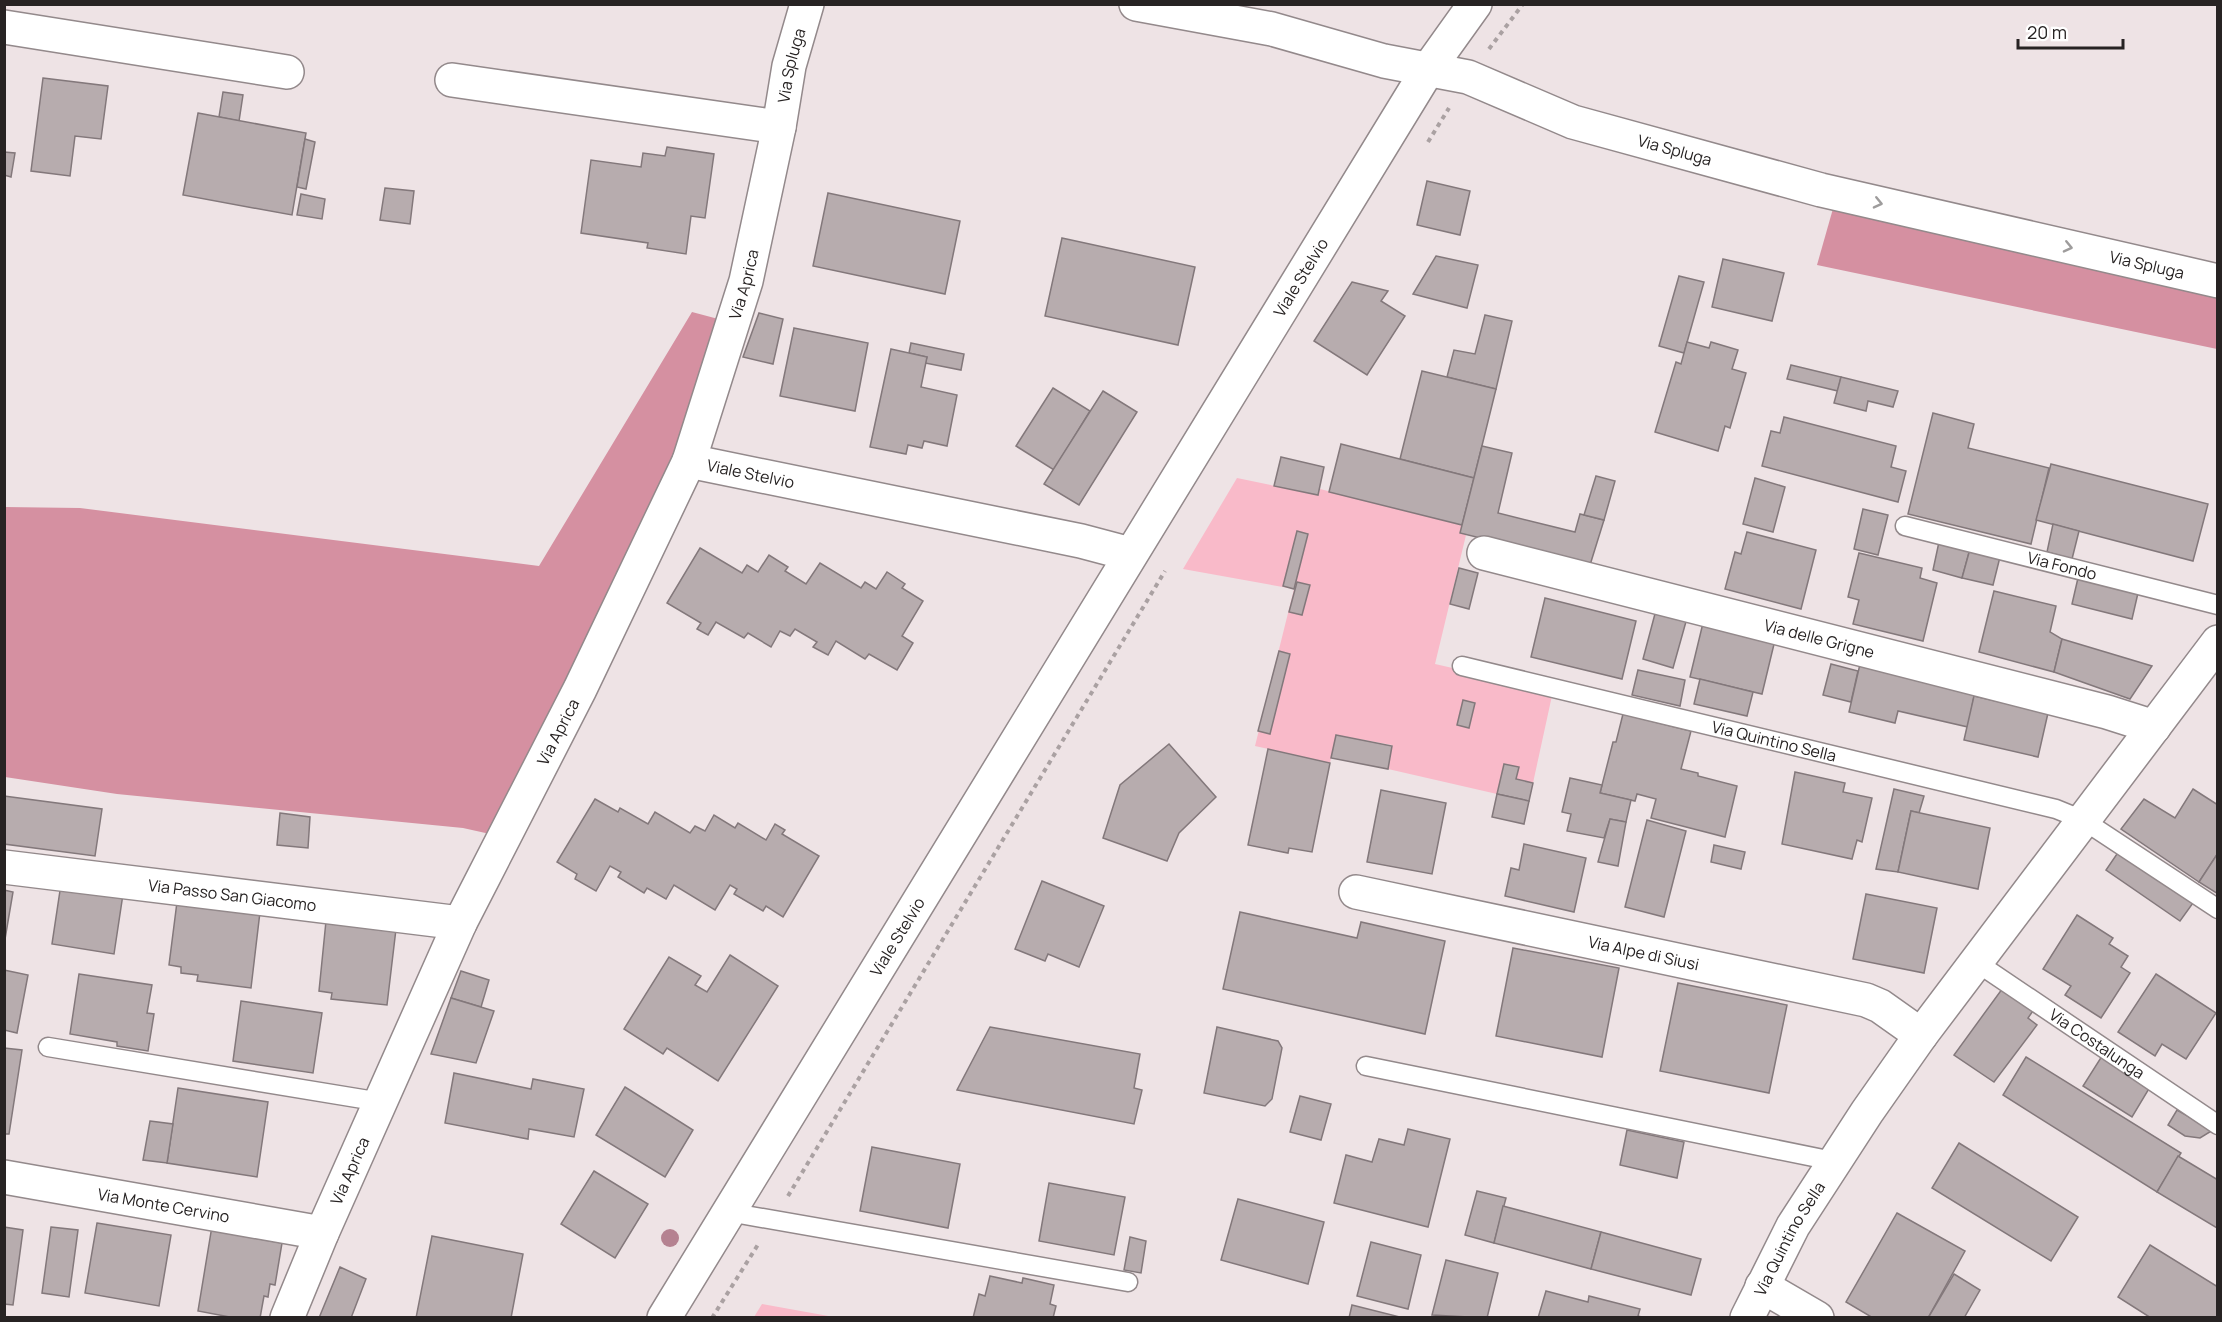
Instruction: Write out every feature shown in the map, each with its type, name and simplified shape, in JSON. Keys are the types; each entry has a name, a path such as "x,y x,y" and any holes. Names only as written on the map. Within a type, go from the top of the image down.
{"street":[{"name":"Via Spluga","path":"779,127 789,66 807,4"},
{"name":"Via Spluga","path":"1136,4 1272,29 1427,70 1468,77 1573,122 1821,190 2217,281"},
{"name":"Viale Stelvio","path":"664,1317 1427,70 1475,4"},
{"path":"6,27 288,72"},
{"path":"452,80 779,127"},
{"name":"Via Aprica","path":"287,1317 460,923 580,689 689,461 746,281 779,127"},
{"name":"Viale Stelvio","path":"689,461 1081,541 1130,554"},
{"name":"Via delle Grigne","path":"1485,553 2096,709 2154,727"},
{"name":"Via Quintino Sella","path":"1747,1317 1793,1226 1833,1161 1921,1035 2217,642"},
{"name":"Via Passo San Giacomo","path":"4,867 460,923"},
{"name":"Via Alpe di Siusi","path":"1356,892 1866,1000 1880,1006 1921,1035"},
{"name":"Via Monte Cervino","path":"4,1177 322,1233"},
{"path":"1762,1286 1817,1317"}],"lane":[{"name":"Via Fondo","path":"1905,526 2217,605"},
{"name":"Via Quintino Sella","path":"1462,666 2056,809 2083,820"},
{"path":"2083,820 2217,909"},
{"name":"Via Costalunga","path":"1976,962 2217,1125"},
{"path":"48,1047 381,1102"},
{"name":"Via Quintino Sella","path":"1366,1066 1833,1161"},
{"path":"729,1212 772,1222 1128,1282"}],"path":[{"path":"1424,147 1468,77 1523,4"},
{"path":"712,1317 772,1222 1166,570"}],"shaded area":[{"path":"1838,191 2217,295 2217,349 1817,265"},
{"path":"692,312 722,320 672,468 490,834 463,828 117,794 5,777 4,507 80,508 539,566"},
{"path":"1237,478 1318,495 1320,489 1462,525 1460,533 1466,535 1435,664 1553,691 1533,783 1516,779 1519,767 1504,764 1497,794 1388,769 1392,745 1336,735 1330,763 1255,746 1294,589 1183,569"},
{"path":"762,1304 834,1317 754,1317"}],"building":[{"path":"43,78 108,86 101,139 75,136 70,176 31,171"},
{"path":"223,92 243,95 239,121 219,117"},
{"path":"198,113 306,133 292,215 183,195"},
{"path":"305,139 315,142 306,189 297,187"},
{"path":"667,147 714,154 705,218 691,216 686,254 647,248 648,243 581,233 591,160 641,167 643,153 665,156"},
{"path":"4,152 15,153 11,177 4,175"},
{"path":"1427,181 1470,191 1460,235 1417,225"},
{"path":"385,188 414,191 410,224 380,220"},
{"path":"828,193 960,221 945,294 813,266"},
{"path":"301,194 325,199 322,219 297,215"},
{"path":"1062,238 1195,267 1178,345 1045,316"},
{"path":"1436,256 1478,265 1467,308 1413,294"},
{"path":"1723,259 1784,273 1772,321 1712,307"},
{"path":"1679,276 1704,282 1684,353 1659,346"},
{"path":"1352,282 1388,291 1381,301 1405,316 1367,375 1314,341"},
{"path":"759,313 783,319 773,364 743,357"},
{"path":"1485,315 1512,321 1496,389 1447,377 1454,350 1475,354"},
{"path":"794,328 868,343 855,411 780,396"},
{"path":"1687,342 1709,348 1711,342 1738,350 1732,369 1746,373 1730,428 1725,426 1718,451 1655,432 1676,362 1681,364"},
{"path":"911,343 964,354 961,370 925,363 927,357 909,353"},
{"path":"891,349 927,357 921,387 957,395 947,446 924,441 922,448 908,445 906,454 870,447"},
{"path":"1791,365 1841,377 1838,391 1787,379"},
{"path":"1422,371 1496,389 1474,478 1400,459"},
{"path":"1841,377 1898,391 1893,407 1868,401 1866,411 1834,403"},
{"path":"1053,388 1090,411 1054,470 1016,446"},
{"path":"1103,391 1137,412 1079,505 1044,484"},
{"path":"1933,413 1974,424 1968,448 2049,468 2031,544 1908,514"},
{"path":"1784,417 1896,446 1891,467 1906,471 1898,502 1762,466 1771,431 1780,433"},
{"path":"1341,444 1474,478 1462,525 1329,492"},
{"path":"1482,446 1512,453 1498,513 1575,532 1580,514 1604,520 1590,565 1460,533"},
{"path":"1281,457 1324,467 1318,495 1274,486"},
{"path":"2051,464 2208,504 2193,561 2036,520"},
{"path":"1596,476 1615,481 1604,520 1584,515"},
{"path":"1755,478 1785,487 1773,532 1743,524"},
{"path":"1863,509 1888,515 1878,555 1854,549"},
{"path":"2053,524 2079,531 2072,559 2047,552"},
{"path":"1297,531 1308,534 1294,589 1283,586"},
{"path":"1747,532 1816,550 1801,609 1725,589 1735,552 1741,554"},
{"path":"1939,542 1970,549 1962,578 1933,570"},
{"path":"700,548 742,573 747,565 758,572 769,555 788,567 785,571 806,584 820,563 861,588 865,582 876,589 887,572 905,584 902,588 923,601 902,636 913,643 897,670 869,654 865,659 836,641 828,655 813,647 817,642 795,629 790,636 780,631 771,647 748,633 744,638 716,622 708,635 697,629 701,623 667,603"},
{"path":"1970,549 2000,557 1993,585 1962,578"},
{"path":"1859,553 1922,568 1920,578 1937,583 1923,641 1853,624 1859,600 1848,597"},
{"path":"1459,568 1478,573 1469,609 1450,604"},
{"path":"2078,578 2138,593 2132,619 2072,604"},
{"path":"1297,582 1310,585 1302,615 1289,612"},
{"path":"1994,591 2056,606 2050,632 2062,639 2054,672 1979,652"},
{"path":"1545,598 1636,621 1622,679 1531,657"},
{"path":"1656,610 1687,618 1673,668 1643,659"},
{"path":"1703,623 1775,640 1762,694 1690,677"},
{"path":"2062,639 2152,666 2130,699 2054,672"},
{"path":"1279,651 1290,654 1270,734 1258,731"},
{"path":"1831,664 1858,671 1851,702 1823,695"},
{"path":"1860,664 1976,686 1968,727 1898,711 1895,723 1849,712"},
{"path":"1638,670 1685,680 1680,706 1632,695"},
{"path":"1700,679 1753,692 1747,716 1694,704"},
{"path":"1974,696 2048,713 2038,757 1964,740"},
{"path":"1463,700 1475,703 1469,728 1457,725"},
{"path":"1623,714 1691,731 1681,769 1737,786 1725,837 1651,818 1656,799 1637,794 1635,801 1600,793"},
{"path":"1336,735 1392,746 1388,769 1331,758"},
{"path":"1169,744 1216,797 1179,833 1167,861 1103,838 1120,785"},
{"path":"1268,749 1330,763 1312,852 1289,848 1288,853 1248,845"},
{"path":"1504,764 1519,767 1516,779 1533,783 1529,801 1497,794"},
{"path":"1795,772 1845,783 1843,792 1872,798 1862,842 1857,840 1852,859 1782,844"},
{"path":"1570,778 1602,785 1600,793 1631,800 1626,822 1610,819 1604,838 1567,831 1571,814 1562,812"},
{"path":"1894,789 1924,796 1919,813 1911,811 1898,872 1876,869"},
{"path":"2193,789 2218,805 2218,853 2199,882 2121,829 2144,799 2175,818"},
{"path":"1381,790 1446,803 1432,874 1367,862"},
{"path":"1497,794 1529,801 1524,824 1492,817"},
{"path":"4,796 102,809 95,856 4,844"},
{"path":"595,799 618,812 620,808 648,824 655,812 690,833 695,826 705,831 714,815 735,828 738,823 766,840 775,824 785,830 782,834 819,856 783,917 766,906 763,911 734,894 737,889 730,885 715,910 674,885 666,899 647,888 644,893 618,877 621,872 610,866 596,891 575,879 577,874 557,862"},
{"path":"1911,811 1990,828 1978,889 1898,872"},
{"path":"280,813 310,817 308,848 277,845"},
{"path":"1610,819 1626,822 1618,866 1598,862"},
{"path":"1647,820 1686,831 1664,917 1625,907"},
{"path":"1524,844 1586,858 1574,912 1505,896 1511,868 1519,870"},
{"path":"1714,845 1745,852 1741,869 1711,862"},
{"path":"2119,851 2193,903 2180,921 2106,870"},
{"path":"2218,853 2218,894 2199,882"},
{"path":"1042,881 1104,906 1079,967 1048,954 1045,961 1015,949"},
{"path":"61,884 123,894 114,954 52,944"},
{"path":"4,890 13,892 4,945"},
{"path":"1866,894 1937,908 1924,973 1853,959"},
{"path":"177,902 260,912 251,988 197,981 198,975 181,973 181,967 169,965"},
{"path":"1240,912 1357,938 1361,922 1445,941 1425,1034 1223,989"},
{"path":"2077,915 2113,938 2109,944 2128,956 2121,967 2130,973 2101,1018 2065,995 2071,986 2043,969"},
{"path":"326,921 396,929 387,1005 331,999 332,993 319,991"},
{"path":"1513,948 1619,968 1602,1057 1496,1036"},
{"path":"730,955 778,986 718,1081 667,1048 663,1054 624,1029 669,957 701,976 695,985 707,992"},
{"path":"4,970 28,975 17,1033 4,1030"},
{"path":"461,971 489,980 481,1007 451,998"},
{"path":"79,974 152,985 147,1013 154,1014 148,1051 117,1046 117,1042 70,1034"},
{"path":"2156,974 2216,1013 2186,1059 2162,1044 2155,1056 2118,1032"},
{"path":"1678,983 1787,1005 1769,1093 1660,1071"},
{"path":"2005,985 2035,1008 2028,1018 2037,1025 1994,1082 1954,1055"},
{"path":"451,998 494,1011 476,1063 431,1054"},
{"path":"241,1001 322,1013 313,1073 233,1061"},
{"path":"990,1027 1140,1054 1134,1088 1142,1090 1134,1124 957,1090"},
{"path":"1217,1027 1278,1041 1282,1048 1272,1099 1265,1106 1204,1093"},
{"path":"4,1048 22,1050 9,1134 4,1134"},
{"path":"2102,1056 2150,1087 2132,1117 2083,1086"},
{"path":"2026,1057 2181,1153 2157,1192 2003,1095"},
{"path":"454,1073 531,1089 533,1079 584,1089 574,1137 529,1129 528,1139 445,1123"},
{"path":"625,1087 693,1130 665,1177 596,1135"},
{"path":"178,1088 268,1102 257,1177 167,1163"},
{"path":"1300,1096 1331,1104 1321,1140 1290,1132"},
{"path":"2177,1110 2213,1130 2200,1138 2185,1136 2168,1125"},
{"path":"150,1121 173,1124 167,1163 143,1160"},
{"path":"1408,1129 1450,1139 1428,1227 1334,1203 1346,1155 1372,1162 1379,1139 1404,1145"},
{"path":"1627,1130 1684,1142 1677,1178 1620,1165"},
{"path":"1959,1143 2078,1217 2051,1261 1932,1188"},
{"path":"872,1147 960,1164 948,1228 860,1211"},
{"path":"2178,1156 2218,1180 2217,1228 2157,1192"},
{"path":"594,1171 648,1204 615,1258 561,1224"},
{"path":"1049,1183 1125,1197 1114,1255 1039,1241"},
{"path":"1477,1191 1506,1198 1494,1243 1465,1235"},
{"path":"1238,1199 1324,1222 1308,1284 1221,1260"},
{"path":"1503,1206 1601,1232 1591,1269 1494,1243"},
{"path":"1897,1213 1965,1251 1928,1318 1873,1318 1846,1302"},
{"path":"213,1220 256,1227 254,1238 282,1243 275,1285 270,1284 268,1297 264,1296 260,1318 235,1318 198,1311"},
{"path":"97,1223 171,1235 159,1306 85,1293"},
{"path":"4,1227 23,1230 13,1305 4,1304"},
{"path":"51,1227 78,1230 69,1297 42,1293"},
{"path":"1601,1232 1701,1259 1691,1295 1591,1269"},
{"path":"432,1236 523,1254 511,1318 416,1318"},
{"path":"1130,1237 1146,1241 1141,1273 1124,1270"},
{"path":"1371,1242 1421,1255 1408,1309 1357,1296"},
{"path":"2150,1245 2218,1287 2218,1318 2151,1318 2118,1297"},
{"path":"1446,1260 1498,1273 1487,1318 1432,1315"},
{"path":"340,1267 366,1279 351,1318 319,1318"},
{"path":"1954,1274 1980,1290 1964,1318 1928,1318"},
{"path":"990,1276 1022,1283 1023,1278 1054,1285 1050,1304 1056,1306 1053,1318 973,1318 979,1294 985,1296"},
{"path":"1546,1291 1588,1302 1589,1296 1640,1309 1638,1316 1645,1318 1538,1318"},
{"path":"1352,1305 1400,1317 1400,1318 1349,1318"}]}
